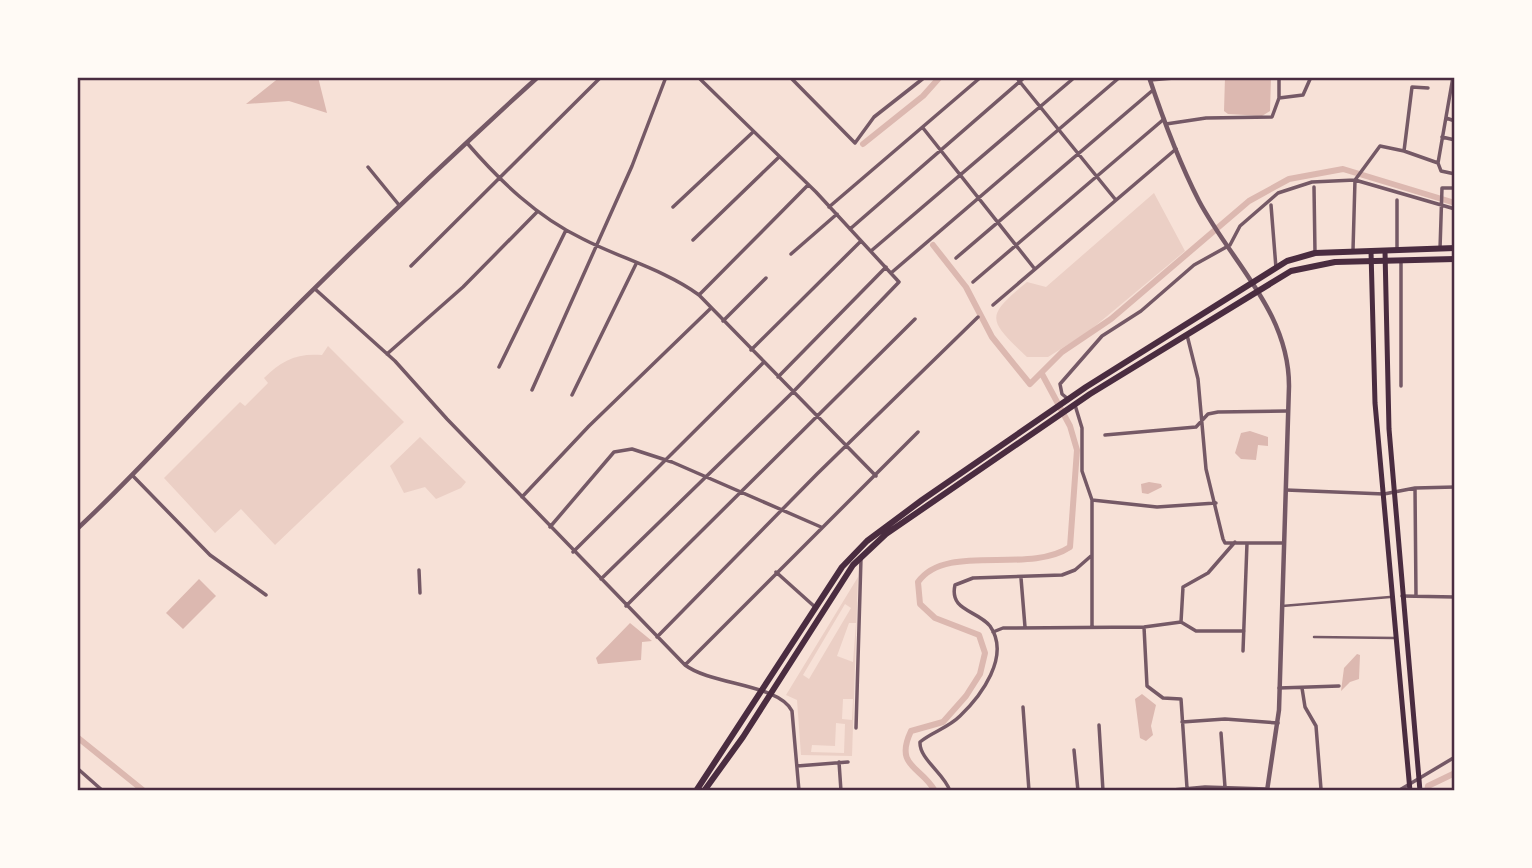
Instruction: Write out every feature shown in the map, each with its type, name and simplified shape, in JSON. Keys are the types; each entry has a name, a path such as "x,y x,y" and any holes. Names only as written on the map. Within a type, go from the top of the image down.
{"highway":[{"path":"1071,404 1256,287 1287,261 1315,253 1455,248"},
{"path":"696,791 766,693 815,607 842,567 867,541 922,500 1256,287 1306,266 1455,259"},
{"path":"704,791 833,592 862,556 921,509 1050,418"}],"main road":[{"path":"1371,251 1375,403 1398,638 1409,786"},
{"path":"1385,251 1388,401 1420,791"}],"street":[{"path":"77,529 133,476 399,205 538,77"},
{"path":"411,266 601,77"},
{"path":"533,390 632,166 666,77"},
{"path":"600,579 793,392 899,282 830,207 698,77"},
{"path":"790,77 855,143 874,117 925,77"},
{"path":"830,207 981,77"},
{"path":"850,229 1018,79 1025,77"},
{"path":"871,251 1075,77"},
{"path":"891,273 1120,77"},
{"path":"1162,791 1225,787 1267,790 1278,723 1286,490 1287,357 1266,305 1230,245 1211,220 1176,149 1149,78 1186,77"},
{"path":"973,282 1165,122 1272,117 1279,98 1279,77"},
{"path":"1279,98 1303,95 1311,77"},
{"path":"1453,77 1438,163 1441,171 1455,174"},
{"path":"1018,79 1115,200"},
{"path":"1404,151 1412,87 1428,88"},
{"path":"956,258 1153,90"},
{"path":"1449,98 1455,100"},
{"path":"1446,118 1455,121"},
{"path":"923,128 1034,268"},
{"path":"673,207 752,133"},
{"path":"1443,137 1455,140"},
{"path":"467,144 537,212 566,230 680,283 699,295 876,476"},
{"path":"1353,252 1355,180 1380,146 1438,163"},
{"path":"993,304 1176,149"},
{"path":"693,240 778,158"},
{"path":"368,167 399,205"},
{"path":"1092,626 1091,499 1082,471 1082,428 1071,404 1062,394 1060,384 1102,336 1141,311 1194,265 1230,245 1240,226 1278,193 1320,181 1355,180 1455,209"},
{"path":"699,295 808,185"},
{"path":"1314,187 1315,253"},
{"path":"1440,249 1442,188 1455,188"},
{"path":"1397,200 1397,251"},
{"path":"1271,205 1276,268"},
{"path":"387,354 455,295 537,212"},
{"path":"791,254 836,214"},
{"path":"499,367 566,230"},
{"path":"751,350 861,240"},
{"path":"1401,261 1401,386"},
{"path":"572,395 636,264"},
{"path":"778,377 886,267"},
{"path":"723,322 766,278"},
{"path":"315,289 387,354 573,552 685,665 706,677 766,693 787,703 792,711 799,791"},
{"path":"522,497 589,426 710,309"},
{"path":"657,637 978,317"},
{"path":"626,606 915,319"},
{"path":"1187,332 1198,379 1206,469 1225,543 1284,543"},
{"path":"573,552 764,363"},
{"path":"1454,433 1455,388"},
{"path":"1105,435 1200,425 1208,414 1218,411 1287,411"},
{"path":"685,665 918,432"},
{"path":"550,527 614,452 632,449 666,460 821,527"},
{"path":"133,476 210,555 266,595"},
{"path":"1286,490 1384,494 1415,488 1455,487"},
{"path":"1415,488 1416,596"},
{"path":"1091,499 1157,507 1216,503"},
{"path":"1181,622 1183,587 1209,573 1235,542"},
{"path":"1243,651 1247,543"},
{"path":"856,727 862,556"},
{"path":"950,791 944,776 922,752 920,742 949,727 980,694 996,659 993,634 986,623 957,603 953,593 955,585 973,578 1021,579 1062,575 1075,570 1091,556"},
{"path":"419,570 420,593"},
{"path":"776,572 815,607"},
{"path":"1021,579 1025,627"},
{"path":"1402,596 1455,597"},
{"path":"1282,606 1393,597"},
{"path":"993,634 998,628 1144,627 1181,622 1196,631 1244,631"},
{"path":"1144,627 1147,686 1163,698 1181,699 1187,788"},
{"path":"1314,637 1398,638"},
{"path":"1279,688 1339,687"},
{"path":"1302,688 1305,707 1316,726 1321,789"},
{"path":"1023,708 1029,791"},
{"path":"1182,722 1226,719 1278,723"},
{"path":"1098,725 1103,791"},
{"path":"1221,733 1225,787"},
{"path":"1074,750 1078,791"},
{"path":"1398,791 1455,757"},
{"path":"839,762 841,791"},
{"path":"797,766 848,762"},
{"path":"77,768 103,791"}],"shaded area":[{"path":"280,77 318,77 327,113 289,101 246,104"},
{"path":"1225,77 1271,77 1270,111 1262,116 1228,114 1224,111"},
{"path":"1154,193 1185,251 1088,332 1048,357 1027,357 998,326 996,318 1004,303 1027,282 1046,287"},
{"path":"328,346 404,422 275,545 241,509 215,533 164,478 240,402 245,406 268,383 264,378 277,367 297,357 322,355"},
{"path":"1250,431 1268,437 1268,446 1258,445 1256,460 1241,459 1235,453 1241,433"},
{"path":"420,437 466,482 461,488 436,499 425,487 404,493 390,466"},
{"path":"1141,484 1161,484 1162,487 1148,494 1142,493"},
{"path":"858,577 852,756 801,755 797,700 786,695","holes":["845,604 851,608 809,679 803,675","849,623 856,623 853,662 837,656","843,699 853,699 852,720 842,719","836,723 845,724 844,753 811,752 812,745 835,746"]},
{"path":"199,579 216,596 183,629 166,613"},
{"path":"630,623 652,641 642,642 641,660 598,664 596,658"},
{"path":"1357,654 1360,655 1359,679 1350,682 1341,691 1344,668"},
{"path":"1142,694 1156,705 1151,726 1153,735 1146,741 1140,738 1135,699"}],"waterway":[{"path":"863,144 923,96 940,77"},
{"path":"933,245 966,287 992,337 1030,384 1062,352 1111,319 1249,201 1289,179 1343,169 1455,203"},
{"path":"935,791 907,759 907,743 911,731 943,722 966,696 980,674 985,653 979,635 935,618 920,604 918,582 931,570 948,564 1032,559 1053,555 1070,547 1077,450 1070,426 1042,374"},
{"path":"77,737 144,791"},
{"path":"1427,791 1428,786 1455,773"}]}
